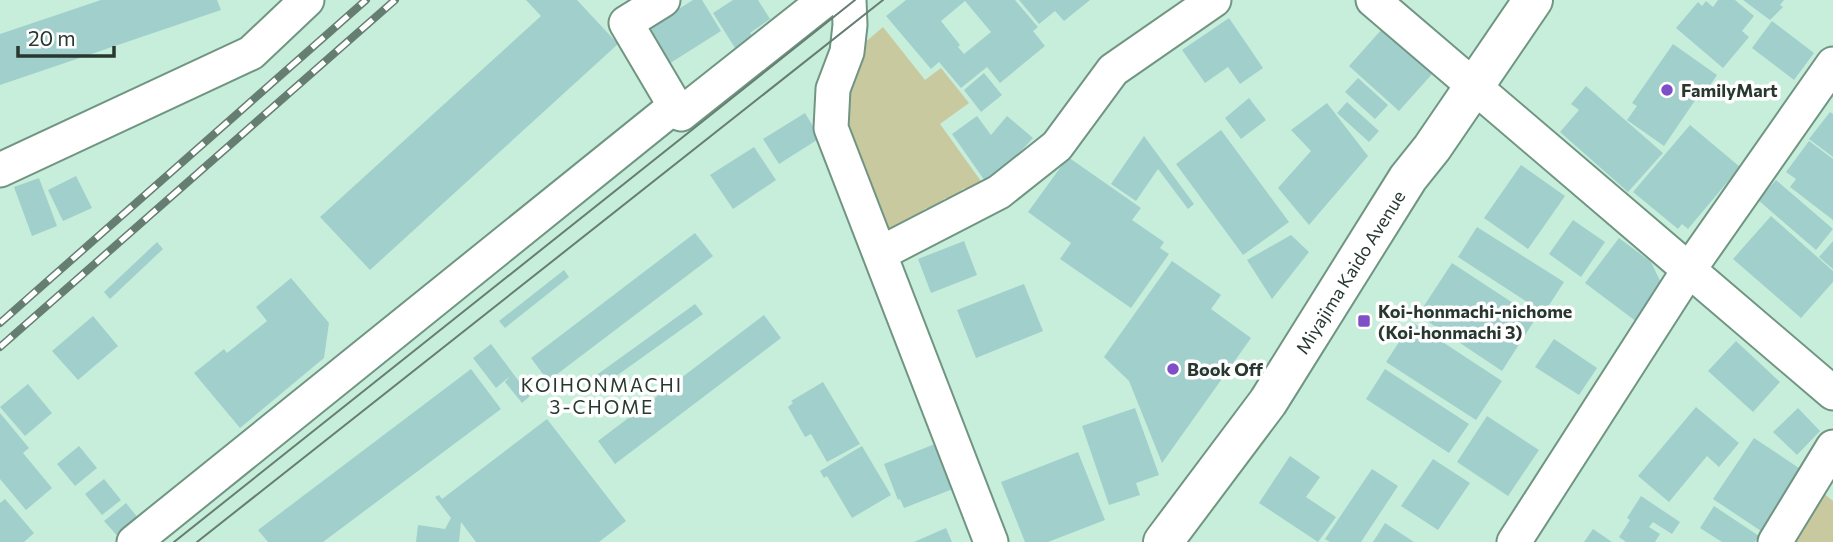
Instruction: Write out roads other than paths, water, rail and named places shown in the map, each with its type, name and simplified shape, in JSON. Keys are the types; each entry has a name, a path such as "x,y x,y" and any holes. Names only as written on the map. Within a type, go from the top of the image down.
{"street":[{"path":"0,170 251,53 307,0"},
{"path":"663,0 626,23 681,114 825,0"},
{"path":"849,0 847,52 833,89 831,128 991,542"},
{"path":"881,253 999,192 1056,146 1113,70 1214,0"},
{"path":"1373,0 1833,393"},
{"name":"Miyajima Kaido Avenue","path":"1163,542 1269,402 1408,178 1432,148 1533,0"},
{"path":"1514,542 1688,271 1833,64"},
{"path":"134,542 675,106"},
{"path":"1775,542 1833,447"}],"tram line":[{"path":"174,542 855,0"},
{"path":"197,542 883,0"}],"railway":[{"path":"0,323 366,0"},
{"path":"0,347 395,0"}],"place":[{"name":"FamilyMart","path":"1667,90"},
{"name":"Koi-honmachi-nichome (Koi-honmachi 3)","path":"1364,321"},
{"name":"Book Off","path":"1173,369"}],"district":[{"name":"KOIHONMACHI 3-CHOME","path":"602,395"}]}
